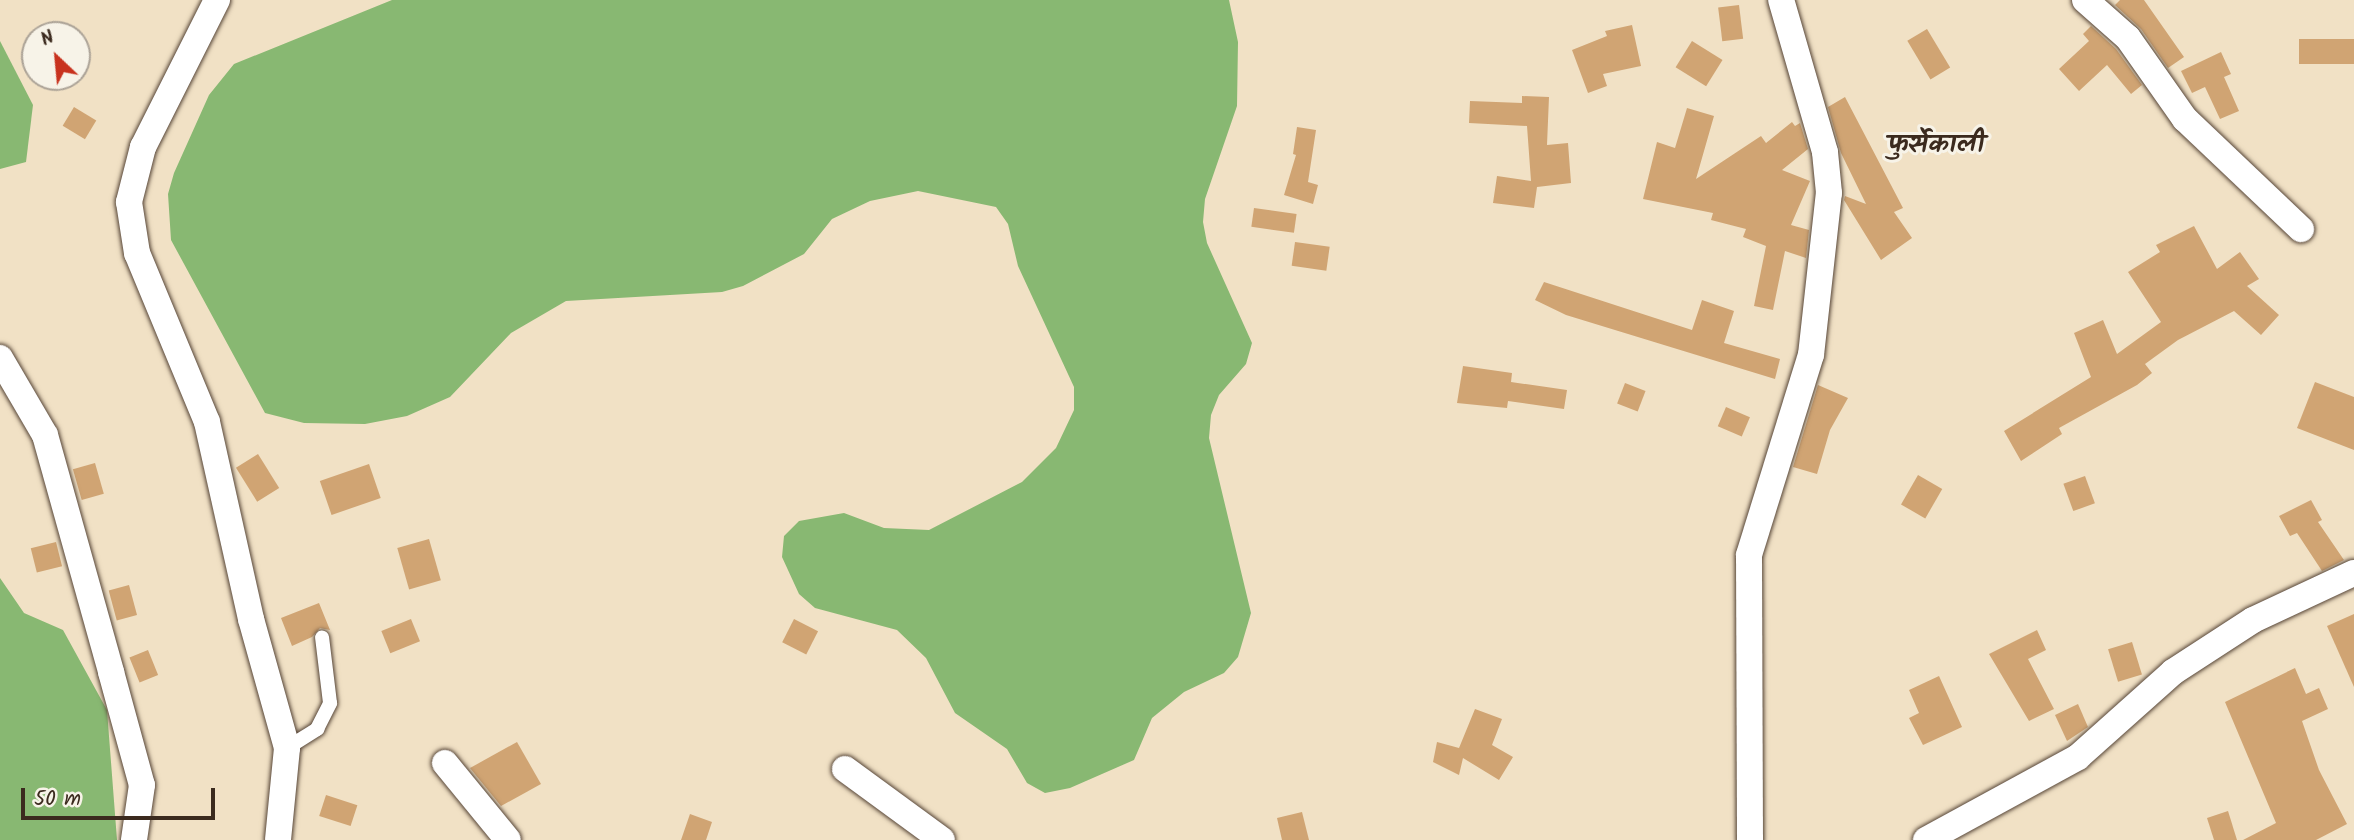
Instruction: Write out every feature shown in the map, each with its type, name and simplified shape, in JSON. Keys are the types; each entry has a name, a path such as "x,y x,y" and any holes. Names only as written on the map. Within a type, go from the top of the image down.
{"street":[{"path":"217,0 143,146 129,202 137,253 207,422 251,619 288,748 278,840"},
{"path":"1750,840 1749,555 1811,355 1829,192 1825,152 1781,0"},
{"path":"2085,0 2128,38 2186,119 2301,229"},
{"path":"0,358 45,435 115,685 142,785 134,840"},
{"path":"1926,840 2078,757 2173,672 2253,621 2354,573"},
{"path":"445,764 508,840"},
{"path":"845,769 942,840"}],"lane":[{"path":"288,748 317,729 330,703 322,638"}],"green space":[{"path":"392,0 1229,0 1238,42 1237,106 1205,199 1203,222 1207,243 1252,343 1246,364 1219,395 1211,415 1209,438 1251,613 1238,657 1224,673 1184,692 1152,718 1134,760 1070,788 1045,793 1027,783 1007,749 955,713 926,658 897,630 815,608 799,594 782,557 784,536 799,521 844,513 884,528 929,530 1022,482 1056,448 1074,410 1074,387 1018,266 1008,224 996,207 918,191 870,201 832,219 804,254 743,286 722,292 566,301 511,333 450,397 407,416 365,424 304,423 265,413 171,240 168,194 174,173 209,95 234,64"},
{"path":"0,41 21,82 21,91 26,91 33,105 26,162 0,169"},
{"path":"0,578 24,613 63,630 107,710 117,840 0,840"}],"building":[{"path":"2120,0 2144,0 2184,57 2168,68 2141,29 2115,5"},
{"path":"1739,5 1743,39 1722,41 1718,8"},
{"path":"1632,25 1641,66 1603,74 1607,86 1588,93 1572,50 1607,36 1605,31"},
{"path":"2091,26 2116,49 2142,85 2131,94 2107,65 2079,91 2059,69 2089,41 2083,34"},
{"path":"1927,29 1950,68 1930,79 1907,41"},
{"path":"2299,39 2354,39 2354,64 2299,64"},
{"path":"1692,41 1723,60 1706,86 1676,67"},
{"path":"2221,52 2231,74 2224,77 2239,111 2220,119 2205,87 2192,93 2181,71"},
{"path":"1522,96 1549,97 1547,145 1568,143 1571,183 1537,187 1534,208 1493,203 1497,176 1531,181 1527,126 1469,123 1470,101 1522,103"},
{"path":"1845,97 1903,208 1894,212 1912,238 1881,260 1844,200 1845,196 1866,204 1841,153 1828,107"},
{"path":"74,107 96,120 85,139 63,126"},
{"path":"1687,108 1714,116 1696,179 1761,136 1766,143 1792,122 1795,126 1800,123 1808,149 1782,170 1810,181 1791,225 1809,230 1806,258 1785,251 1773,310 1754,306 1766,246 1743,237 1746,229 1711,220 1713,213 1643,199 1657,142 1675,148"},
{"path":"1297,127 1316,130 1308,182 1318,185 1313,204 1284,195 1296,155 1293,154"},
{"path":"1254,208 1297,214 1294,233 1251,227"},
{"path":"2194,226 2217,269 2240,252 2259,279 2247,286 2279,315 2261,335 2234,311 2178,340 2145,364 2152,373 2137,385 2059,428 2062,434 2021,461 2004,431 2091,377 2074,333 2103,320 2117,354 2161,322 2128,272 2160,252 2156,245"},
{"path":"1295,242 1330,247 1326,271 1292,266"},
{"path":"1544,282 1692,330 1702,300 1734,311 1724,343 1780,359 1775,379 1566,315 1535,300"},
{"path":"1463,366 1512,373 1511,382 1567,390 1564,409 1508,401 1507,408 1457,403"},
{"path":"2315,382 2354,397 2354,450 2297,428"},
{"path":"1625,383 1646,391 1638,411 1617,404"},
{"path":"1818,385 1848,398 1830,430 1817,474 1793,467"},
{"path":"1726,407 1750,417 1742,436 1718,426"},
{"path":"258,454 279,488 257,502 236,468"},
{"path":"95,463 104,494 82,500 73,469"},
{"path":"369,464 381,498 332,515 320,481"},
{"path":"1918,475 1942,489 1925,518 1901,504"},
{"path":"2085,476 2095,503 2073,511 2063,484"},
{"path":"2311,500 2322,520 2318,522 2344,560 2322,571 2297,533 2290,536 2279,516"},
{"path":"429,539 441,580 409,589 397,548"},
{"path":"56,542 62,566 37,573 31,548"},
{"path":"129,585 137,615 117,620 109,590"},
{"path":"319,603 330,630 320,628 312,637 292,646 281,618"},
{"path":"2354,614 2354,687 2327,626"},
{"path":"411,619 420,641 390,653 381,631"},
{"path":"794,619 818,631 806,654 782,642"},
{"path":"2037,630 2046,650 2028,659 2054,709 2029,721 1989,654"},
{"path":"2132,642 2142,675 2118,682 2108,649"},
{"path":"148,650 158,675 140,683 129,657"},
{"path":"2295,668 2306,694 2319,688 2328,709 2302,721 2319,770 2347,824 2316,840 2243,840 2276,823 2225,702"},
{"path":"1939,676 1962,727 1923,745 1909,718 1919,713 1909,690"},
{"path":"2078,704 2088,727 2067,741 2055,715"},
{"path":"1475,709 1502,719 1492,745 1513,757 1499,780 1463,758 1459,775 1433,762 1437,742 1459,748"},
{"path":"517,742 541,784 501,806 470,768"},
{"path":"326,795 357,805 351,826 319,816"},
{"path":"2228,811 2237,840 2214,840 2207,818"},
{"path":"1302,812 1309,840 1282,840 1277,818"},
{"path":"690,814 712,822 706,840 681,840"}],"district":[{"name":"फुर्सेकाली","path":"1936,146"}]}
